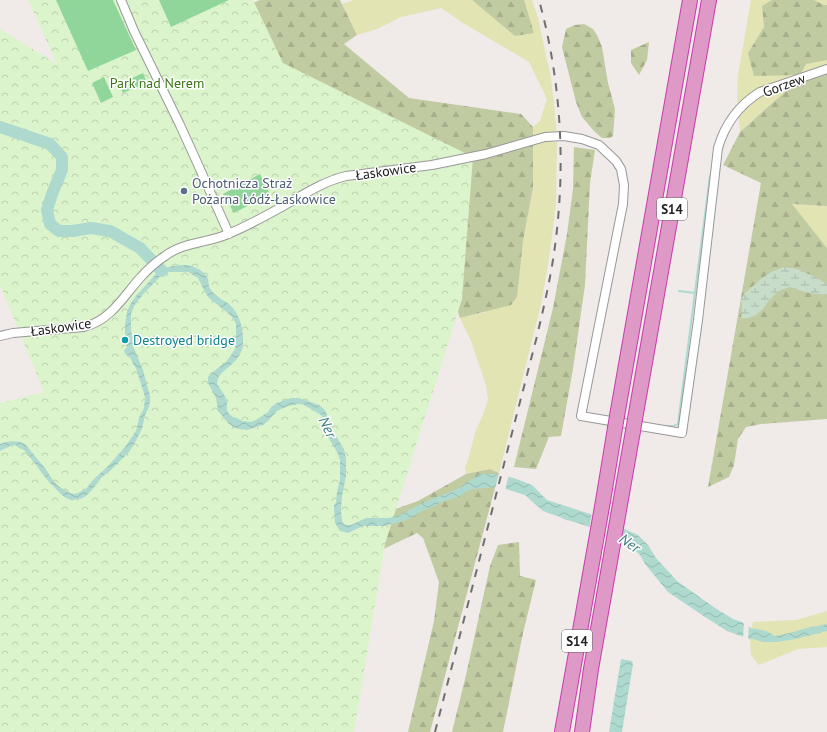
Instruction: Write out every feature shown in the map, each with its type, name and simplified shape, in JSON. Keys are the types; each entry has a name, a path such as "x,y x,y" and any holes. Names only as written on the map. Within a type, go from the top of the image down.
{"highway":[{"name":"S14","path":"562,732 690,0"},
{"name":"S14","path":"582,732 591,669 709,0"}],"street":[{"path":"121,0 229,234"},
{"name":"Gorzew","path":"616,161 624,185 623,204 581,416 682,433 698,320 718,148 722,137 733,117 744,104 760,92 827,69"},
{"name":"Łaskowice","path":"0,336 13,333 84,327 94,324 107,316 148,269 167,254 198,242 236,231 312,190 333,180 346,176 432,165 486,154 545,137 564,136 582,139 599,145 616,161"}],"shaded area":[{"path":"354,0 532,0 538,18 551,78 557,133 533,138 533,127 540,121 547,99 529,62 463,23 441,8 401,17 377,29 357,35 342,4"},
{"path":"751,0 827,0 827,72 792,86 740,132 737,96 738,75"},
{"path":"549,140 549,142 557,142 556,202 541,304 499,473 490,469 466,474 465,467 476,430 488,400 486,385 471,341 460,318 486,312 523,241 533,188 533,144"},
{"path":"791,204 827,206 827,248"},
{"path":"827,611 827,647 798,649 759,665 751,655 750,640 753,622 796,620"}],"green space":[{"name":"Park nad Nerem","path":"28,0 253,0 283,63 473,157 462,299 385,544 354,732 0,732 0,403 44,392 0,285 0,29 57,64"},
{"path":"56,0 113,0 136,50 88,71"},
{"path":"159,0 229,0 171,27"},
{"path":"260,0 340,0 357,35 344,44 409,98 521,114 533,127 533,188 523,241 517,297 511,305 460,318 438,254 215,123 253,3"},
{"path":"472,0 524,0 534,33 515,36"},
{"path":"772,0 814,0 827,5 827,60 806,64 800,75 754,76 748,53 764,27 762,6"},
{"path":"584,24 593,29 602,47 608,83 615,109 613,136 610,138 602,138 582,117 576,102 562,47 566,29 575,25"},
{"path":"649,42 647,60 639,75 631,63 631,50"},
{"path":"827,72 827,206 792,204 827,248 827,419 761,424 746,427 738,439 734,465 729,477 708,487 761,183 723,165 740,132 769,106 792,86"},
{"path":"143,73 147,83 123,93 119,84"},
{"path":"104,77 113,97 101,103 92,83"},
{"path":"574,147 595,150 590,183 585,285 573,369 561,436 549,437 536,469 514,467 553,308 567,234 573,189"},
{"path":"260,174 270,194 234,213 223,194"},
{"path":"784,267 797,269 827,284 827,294 808,293 790,287 781,290 773,296 759,313 748,318 741,318 741,299 745,293 771,272"},
{"path":"490,469 499,473 430,732 408,732 434,621 439,582 423,538 417,533 369,556 390,511 418,501 466,474"},
{"path":"519,542 520,576 536,580 523,633 503,732 452,732 490,566 498,545"}],"water":[{"name":"Ner","path":"158,262 164,268 186,265 200,270 207,277 211,290 230,305 239,318 243,334 241,353 219,376 217,383 227,401 227,410 229,414 242,421 251,422 268,412 271,407 277,403 291,398 299,398 319,405 325,410 334,433 344,449 346,460 346,476 341,511 342,521 344,524 351,525 366,518 389,518 400,515 425,502 457,489 480,474 494,474 514,478 532,485 547,500 590,514 638,535 677,581 715,608 751,628 766,631 775,636 827,624 827,631 796,639 777,642 763,642 749,639 727,631 668,592 645,564 640,555 626,543 593,528 543,511 525,495 506,489 494,487 473,489 400,522 384,526 363,526 348,533 340,531 335,523 334,505 336,503 340,480 340,460 327,435 325,422 321,415 304,405 299,404 288,406 277,411 263,425 247,430 235,428 228,423 218,411 216,398 208,383 208,377 226,362 235,349 236,324 229,314 209,298 198,278 188,272 169,272 162,274 144,293 134,306 131,314 133,346 143,370 150,396 149,407 145,415 142,429 133,446 110,471 102,477 86,496 80,499 71,500 66,498 48,481 24,450 15,445 0,451 0,444 12,441 25,444 58,486 74,494 86,489 125,447 136,431 139,418 144,408 145,397 136,368 124,351 127,347 125,339 125,325 127,312 136,296 155,275 157,269 154,266"},
{"path":"621,659 632,661 633,664 622,732 609,732"}],"pier":[{"path":"499,473 509,475 505,490 495,489"},
{"path":"592,512 624,526 621,543 589,529"},
{"path":"744,621 749,625 748,641 743,639"}],"waterway":[{"path":"0,127 50,144 62,157 62,170 47,210 50,224 59,231 73,231 91,228 110,231 140,248 162,271"},
{"path":"665,426 673,426 678,424 710,176"},
{"path":"679,291 695,293"}],"railway":[{"path":"435,732 537,336 553,258 558,215 561,153 557,91 539,0"}],"place":[{"name":"Ochotnicza Straż Pożarna Łódź-Łaskowice","path":"184,191"},
{"name":"Destroyed bridge","path":"125,340"}]}
